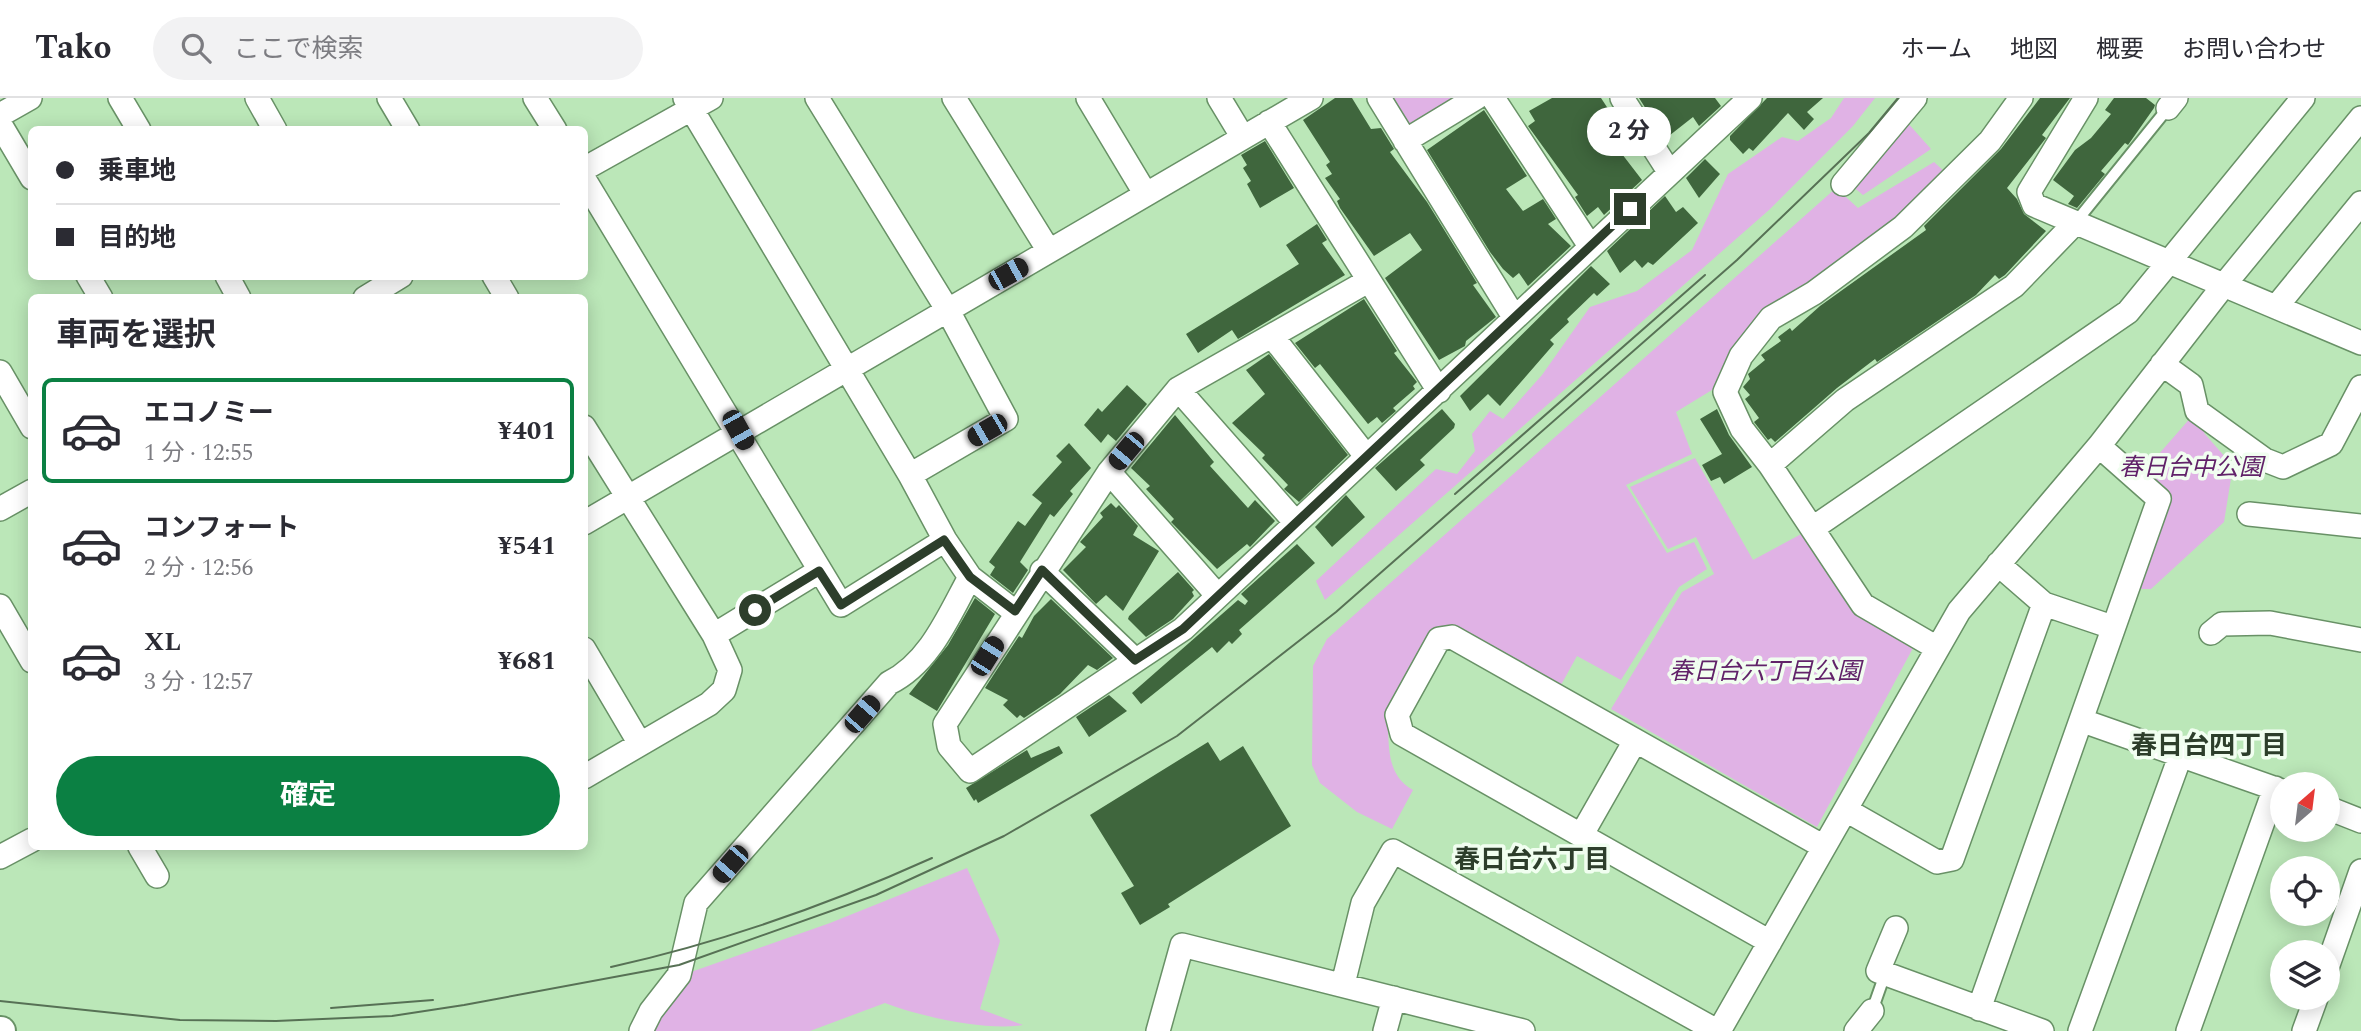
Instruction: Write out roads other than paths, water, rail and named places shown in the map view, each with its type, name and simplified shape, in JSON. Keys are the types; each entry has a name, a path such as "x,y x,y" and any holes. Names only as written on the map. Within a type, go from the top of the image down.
{"street":[{"path":"0,115 30,98"},
{"path":"120,98 137,126"},
{"path":"257,98 273,126"},
{"path":"389,98 406,126"},
{"path":"536,98 553,126"},
{"path":"817,98 947,309 1006,419 910,475"},
{"path":"954,98 1049,251"},
{"path":"1088,98 1145,193"},
{"path":"1219,98 1242,136"},
{"path":"588,521 738,430 1311,98"},
{"path":"1379,98 1514,317"},
{"path":"1405,141 1476,98"},
{"path":"1493,98 1590,246"},
{"path":"1622,98 1670,173"},
{"path":"1843,184 1915,98"},
{"path":"1937,648 1863,605 1770,465 1742,429 1725,392 1741,356 1771,318 1814,293 1903,227 1990,141 2021,98"},
{"path":"2086,98 2029,192 2034,205 2361,343"},
{"path":"1813,528 2128,312 2303,98"},
{"path":"1368,281 1178,389 1109,472 1015,611 945,724 949,746 970,771 1183,629 1670,173 1743,101"},
{"path":"588,167 696,102 845,369 910,475 944,540 970,577 1015,611"},
{"path":"1343,984 1363,903 1393,851 1718,1031 1959,611 2098,446 2224,285 2361,118"},
{"path":"1269,122 1438,391"},
{"path":"0,124 28,171"},
{"path":"588,186 738,430 841,605 944,540"},
{"path":"2276,307 2361,203"},
{"path":"1770,465 1845,400 2014,286 2075,223"},
{"path":"367,292 392,280"},
{"path":"1272,336 1366,456"},
{"path":"2162,365 2191,385 2197,411 2265,460 2283,467 2330,444 2361,387"},
{"path":"0,372 28,420"},
{"path":"1178,389 1296,523"},
{"path":"588,433 713,635 730,670 724,690 709,704 588,775"},
{"path":"1979,1009 2083,721 2112,627 2160,499 2098,446"},
{"path":"1109,472 1217,595"},
{"path":"0,509 28,493"},
{"path":"2249,514 2361,526"},
{"path":"1998,564 2044,604 2112,627"},
{"path":"1042,570 1135,660"},
{"path":"713,635 819,571"},
{"path":"641,1031 651,1011 679,975 696,903 889,683 905,675 936,639 970,577"},
{"path":"1846,810 1937,862 1952,859 2044,604"},
{"path":"0,606 28,654"},
{"path":"2211,633 2222,624 2270,624 2361,640"},
{"path":"1769,942 1402,734 1397,715 1433,650 1440,639 1452,637 1824,847"},
{"path":"588,656 640,744"},
{"path":"2083,721 2270,786"},
{"path":"1582,834 1635,741"},
{"path":"2080,1031 2181,754"},
{"path":"2189,1031 2270,811"},
{"path":"2340,813 2361,821"},
{"path":"0,857 28,842"},
{"path":"142,850 157,876"},
{"path":"2337,940 2361,870"},
{"path":"1896,928 1878,971 2042,1031"},
{"path":"1158,1031 1182,945 1523,1031"},
{"path":"1385,1031 1394,998"},
{"path":"2304,1031 2312,1010"},
{"path":"1856,1031 1872,1011"}],"lane":[{"path":"2075,223 2172,103"},
{"path":"1872,1011 1885,974"}],"tram line":[{"path":"0,1001 180,1020 276,1021 392,1016 464,1005 679,965 876,895 1004,836 1177,736 1336,612 1737,260 1869,133 1898,98"},
{"path":"1455,494 1705,275"},
{"path":"611,967 694,946 774,921 932,858"},
{"path":"331,1008 433,1000"}],"district":[{"name":"春日台四丁目","path":"2209,746"},
{"name":"春日台六丁目","path":"1532,860"}],"park label":[{"name":"春日台中公園","path":"2191,468"},
{"name":"春日台六丁目公園","path":"1765,672"}]}
